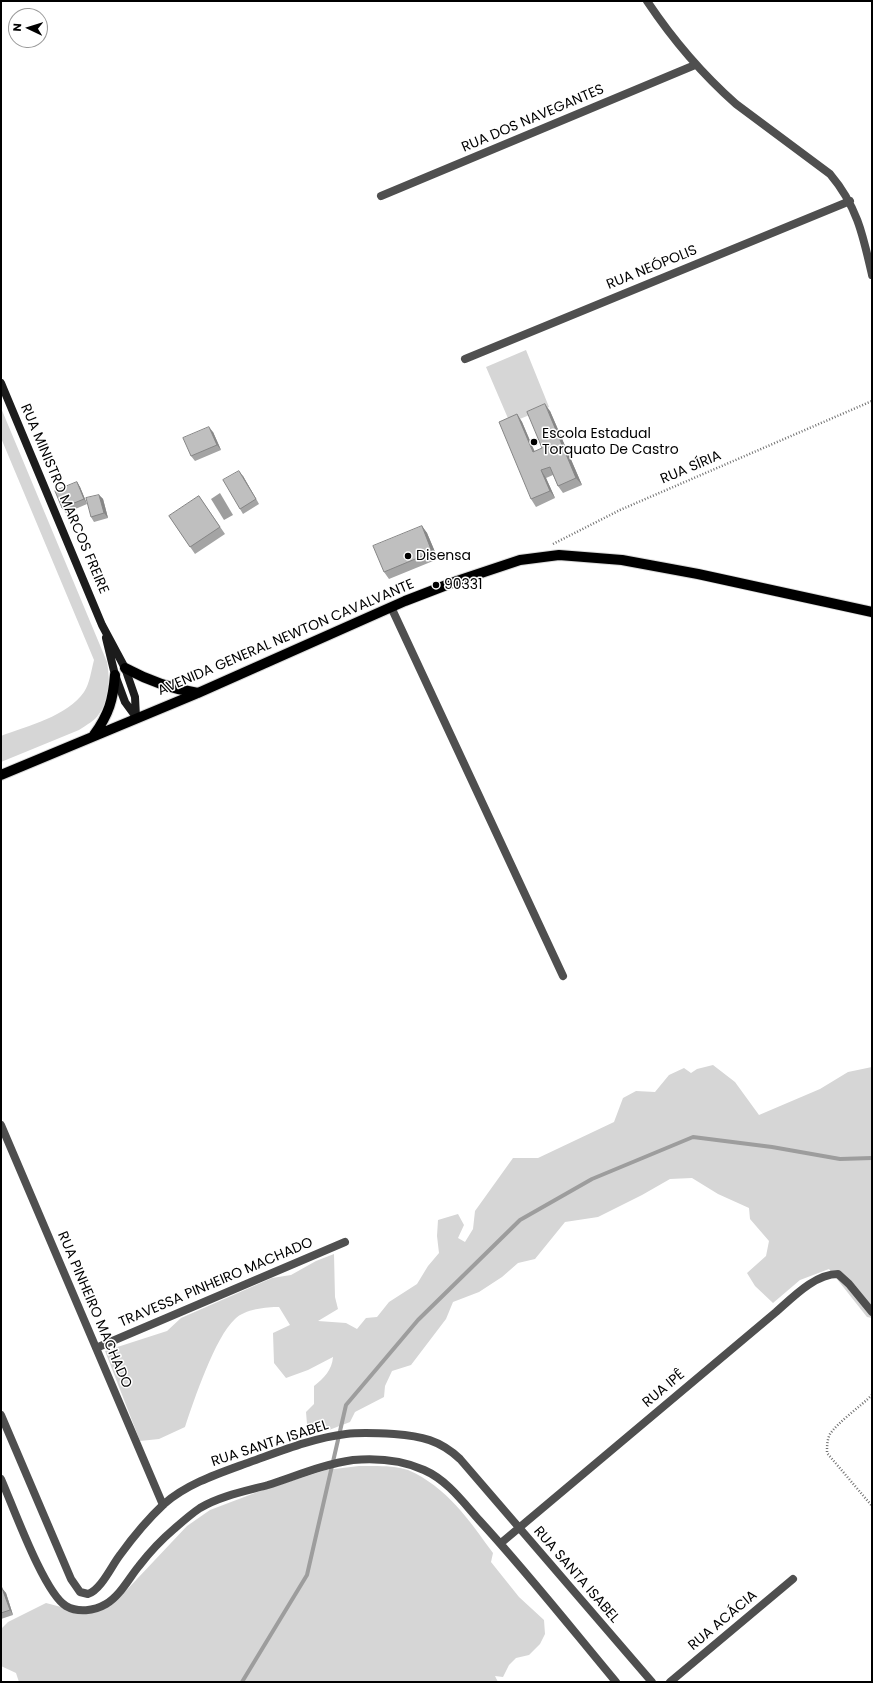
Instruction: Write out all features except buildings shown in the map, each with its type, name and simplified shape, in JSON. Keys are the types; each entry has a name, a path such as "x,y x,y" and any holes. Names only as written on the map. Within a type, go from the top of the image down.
{"main road":[{"name":"RUA MINISTRO MARCOS FREIRE","path":"1,383 102,625 125,668 135,697 136,717"},
{"name":"AVENIDA GENERAL NEWTON CAVALVANTE","path":"1,775 93,737 136,717 198,693 391,607 430,591 520,560 559,555 622,560 698,574 872,612"},
{"name":"RUA MINISTRO MARCOS FREIRE","path":"102,625 115,675 125,702 136,717"},
{"path":"125,668 150,681 179,690 198,693"},
{"path":"93,737 107,715 113,695 115,675"}],"street":[{"path":"647,1 695,65 736,104 830,174 850,202 862,231 872,275"},
{"name":"RUA DOS NAVEGANTES","path":"381,196 695,65"},
{"name":"RUA NEÓPOLIS","path":"465,359 850,202"},
{"path":"391,607 563,976"},
{"name":"RUA PINHEIRO MACHADO","path":"1,1125 163,1505"},
{"name":"TRAVESSA PINHEIRO MACHADO","path":"96,1348 345,1242"},
{"name":"RUA IPÊ","path":"501,1543 797,1294 813,1283 831,1274 838,1274 849,1284 872,1312"},
{"name":"RUA SANTA ISABEL","path":"1,1415 71,1579 80,1592 88,1594 96,1589 132,1539 163,1505 191,1485 222,1472 279,1452 335,1436 347,1434 412,1435 425,1438 441,1445 460,1459 652,1682"},
{"path":"1,1479 52,1593 65,1606 74,1610 84,1611 95,1609 107,1604 113,1599 139,1565 168,1534 200,1508 342,1462 365,1460 391,1461 407,1464 426,1471 453,1490 501,1543 616,1682"},
{"name":"RUA ACÁCIA","path":"670,1682 793,1579"}],"path":[{"name":"RUA SÍRIA","path":"549,546 620,510 872,400"},
{"path":"872,1395 837,1427 830,1435 826,1444 827,1453 872,1506"}],"shaded area":[{"path":"526,350 549,407 510,423 486,367"},
{"path":"1,408 107,662 109,682 103,708 93,721 79,730 1,762 1,736 58,714 68,708 84,692 88,685 94,660 1,438"},
{"path":"220,493 233,515 224,520 211,499"},
{"path":"713,1065 735,1082 759,1115 820,1089 848,1072 872,1067 872,1318 867,1317 829,1269 800,1280 773,1303 755,1286 747,1273 766,1256 769,1241 750,1219 749,1208 718,1194 692,1178 670,1179 598,1217 565,1222 535,1259 518,1263 502,1277 479,1292 453,1302 446,1319 411,1365 392,1371 385,1386 384,1397 355,1412 350,1422 329,1430 316,1432 307,1424 306,1412 314,1404 314,1386 327,1373 331,1366 333,1357 308,1370 286,1378 274,1363 273,1333 290,1325 279,1307 268,1307 244,1313 235,1319 227,1328 206,1370 185,1427 159,1439 140,1441 105,1351 167,1331 181,1318 272,1278 291,1275 316,1261 334,1254 335,1297 338,1309 318,1321 346,1323 357,1329 366,1318 377,1317 389,1302 417,1284 428,1266 439,1253 437,1236 438,1220 458,1214 464,1225 458,1238 465,1242 473,1229 475,1211 513,1158 538,1158 614,1122 623,1098 636,1091 655,1092 669,1075 684,1068 691,1073 697,1069"},
{"path":"359,1466 397,1467 408,1470 422,1477 446,1495 475,1528 493,1553 491,1562 519,1597 544,1620 545,1634 540,1644 529,1655 516,1658 509,1665 503,1677 495,1676 498,1682 19,1682 16,1673 1,1666 1,1629 8,1622 46,1603 80,1612 120,1597 187,1526 210,1510 260,1491 326,1470"}],"waterway":[{"path":"242,1682 307,1575 346,1405 418,1320 520,1220 592,1179 693,1137 772,1147 840,1159 872,1158"}],"place":[{"name":"Escola Estadual Torquato De Castro","path":"534,442"},
{"name":"Disensa","path":"408,556"},
{"name":"90331","path":"436,585"}]}
